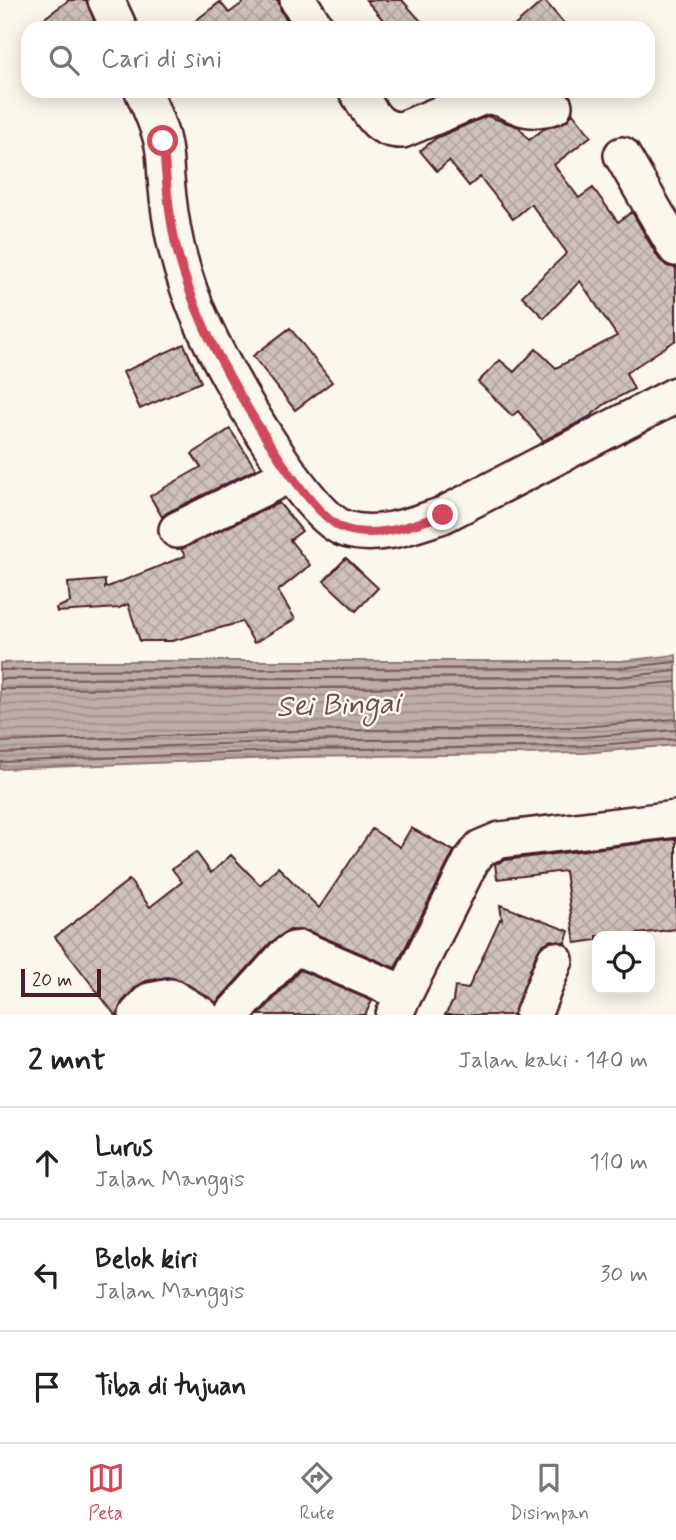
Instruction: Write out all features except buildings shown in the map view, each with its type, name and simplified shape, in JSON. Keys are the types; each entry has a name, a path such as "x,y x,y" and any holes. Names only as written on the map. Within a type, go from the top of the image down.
{"street":[{"path":"106,0 116,21"},
{"path":"298,0 312,21"},
{"path":"146,98 163,141 169,207 176,246 191,295 218,357 289,475 320,513 343,529 371,533 405,528 443,515 676,395"},
{"path":"361,98 377,123 388,130 402,130 479,98"},
{"path":"499,98 524,110 536,111 554,107"},
{"path":"622,155 676,248"},
{"path":"177,530 289,475"},
{"path":"232,1015 285,956 293,950 301,949 399,1004 471,861 481,848 500,839 676,819"},
{"path":"533,1015 555,960"},
{"path":"137,1015 150,1001 171,997 201,1015"}],"water":[{"name":"Sei Bingai","path":"676,655 676,745 583,753 299,757 0,769 0,663 620,661"}],"route":[{"path":"163,141 169,207 176,246 191,295 218,357 289,475 320,513 343,529 371,533 405,528 443,515"}]}
